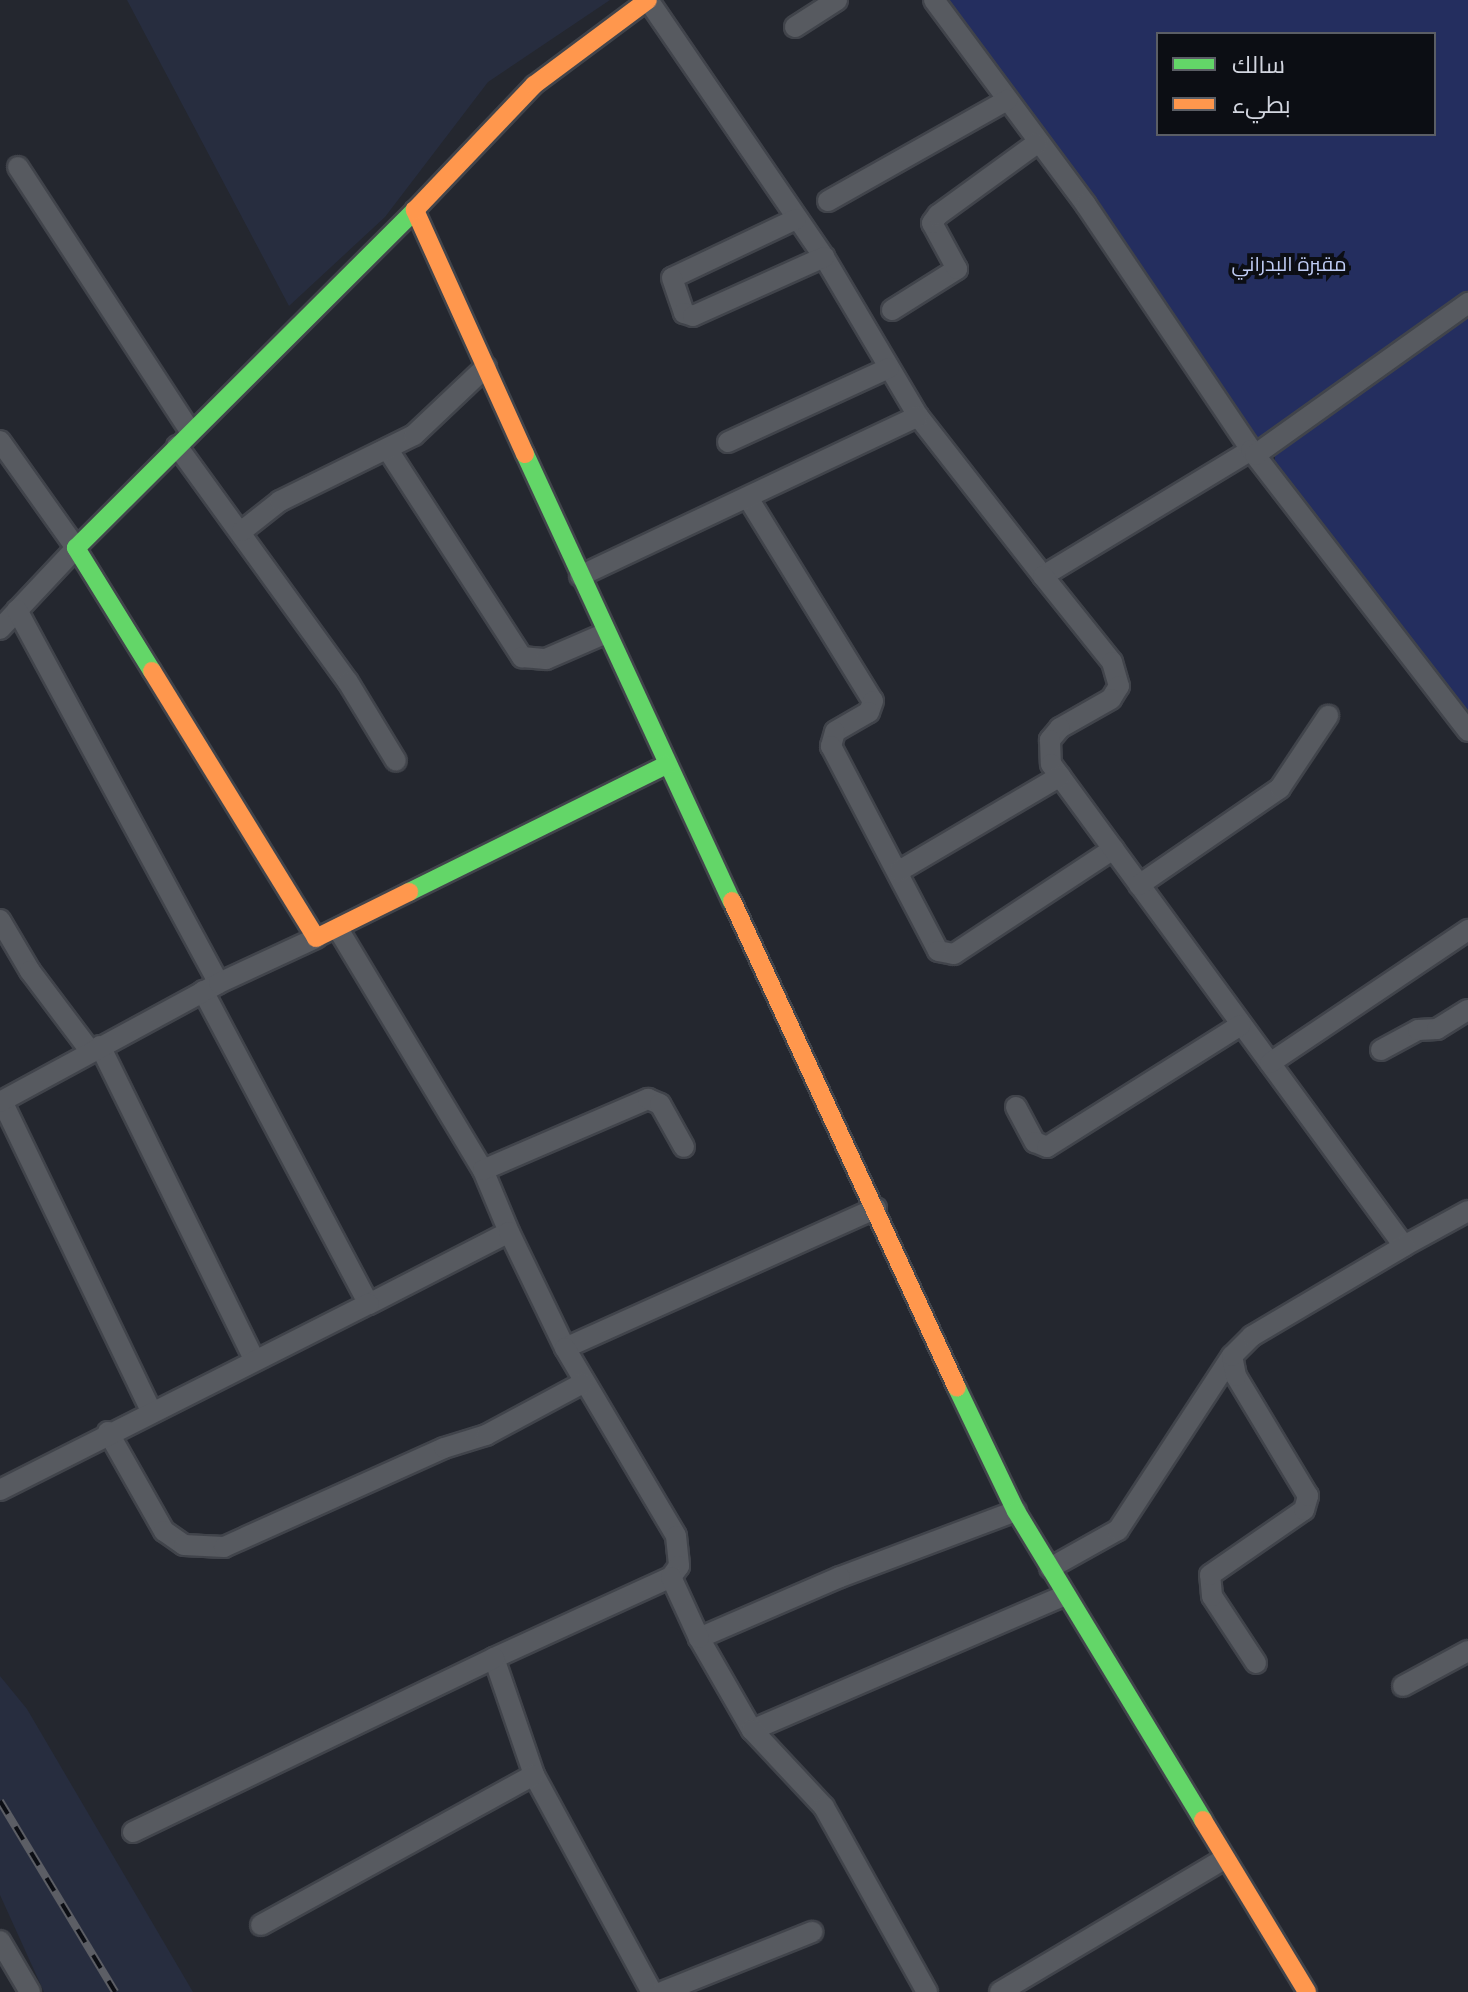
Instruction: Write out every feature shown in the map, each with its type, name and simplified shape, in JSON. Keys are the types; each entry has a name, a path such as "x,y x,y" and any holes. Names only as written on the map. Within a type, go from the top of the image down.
{"street":[{"path":"0,629 76,548 415,210 534,85 648,0 824,257 918,416 1112,662 1119,680 1111,699 1060,728 1050,740 1048,752 1060,776 1404,1246"},
{"path":"795,27 837,0"},
{"path":"934,0 1037,143 1086,205 1253,453 1468,731"},
{"path":"828,201 1007,100"},
{"path":"892,310 957,269 932,223 938,215 1037,143"},
{"path":"18,167 242,531 348,682 396,761"},
{"path":"415,210 666,765 1016,1511 1307,1992"},
{"path":"796,219 672,278 684,313 693,316 824,257"},
{"path":"1043,576 1253,453 1468,303"},
{"path":"242,531 280,501 414,435 486,367"},
{"path":"728,442 889,368"},
{"path":"580,576 918,416"},
{"path":"0,441 76,548 316,938"},
{"path":"388,450 522,657 546,659 606,633"},
{"path":"748,498 873,701 869,712 835,732 831,746 899,871 938,951 949,956 1113,849"},
{"path":"17,610 211,987 369,1304"},
{"path":"1139,885 1280,788 1328,716"},
{"path":"151,1410 1,1102 211,987 338,929 666,765"},
{"path":"899,871 1060,776"},
{"path":"0,920 30,971 96,1049 254,1359"},
{"path":"133,1832 494,1658 671,1577 681,1556 676,1536 565,1348 483,1170 338,929"},
{"path":"1270,1063 1468,930"},
{"path":"1381,1050 1418,1030 1437,1029 1468,1010"},
{"path":"1016,1107 1035,1142 1047,1147 1241,1025"},
{"path":"483,1170 648,1099 660,1104 684,1147"},
{"path":"565,1348 876,1208"},
{"path":"1050,1568 1118,1530 1232,1356 1252,1336 1468,1211"},
{"path":"0,1490 151,1410 509,1232"},
{"path":"1232,1356 1236,1376 1308,1496 1304,1510 1210,1575 1212,1596 1256,1663"},
{"path":"108,1432 164,1531 184,1545 224,1547 444,1448 486,1435 583,1383"},
{"path":"699,1638 840,1577 1016,1511"},
{"path":"671,1577 699,1638 752,1730 824,1807 927,1992"},
{"path":"752,1730 1065,1595"},
{"path":"1403,1686 1468,1651"},
{"path":"494,1658 534,1775 652,1992"},
{"path":"261,1925 534,1775"},
{"path":"1000,1992 1224,1859"},
{"path":"662,1992 812,1932"},
{"path":"0,1941 30,1992"}],"shaded area":[{"path":"127,0 610,0 488,82 385,217 289,306"},
{"path":"0,1676 27,1709 193,1992 44,1992 0,1895"}],"green space":[{"name":"مقبرة البدراني","path":"945,0 1468,0 1468,295 1265,440 1253,438 1094,199"},
{"path":"1468,314 1468,712 1381,612 1274,468 1275,455"}],"railway":[{"path":"0,1801 115,1992"}],"traffic: fast":[{"path":"152,671 76,548 415,210"},
{"path":"525,454 732,901"},
{"path":"409,892 666,765"},
{"path":"957,1388 1016,1511 1203,1820"}],"traffic: slow":[{"path":"525,454 415,210 534,85 648,0"},
{"path":"152,671 316,938 409,892"},
{"path":"732,901 957,1388"},
{"path":"1203,1820 1307,1992"}]}
